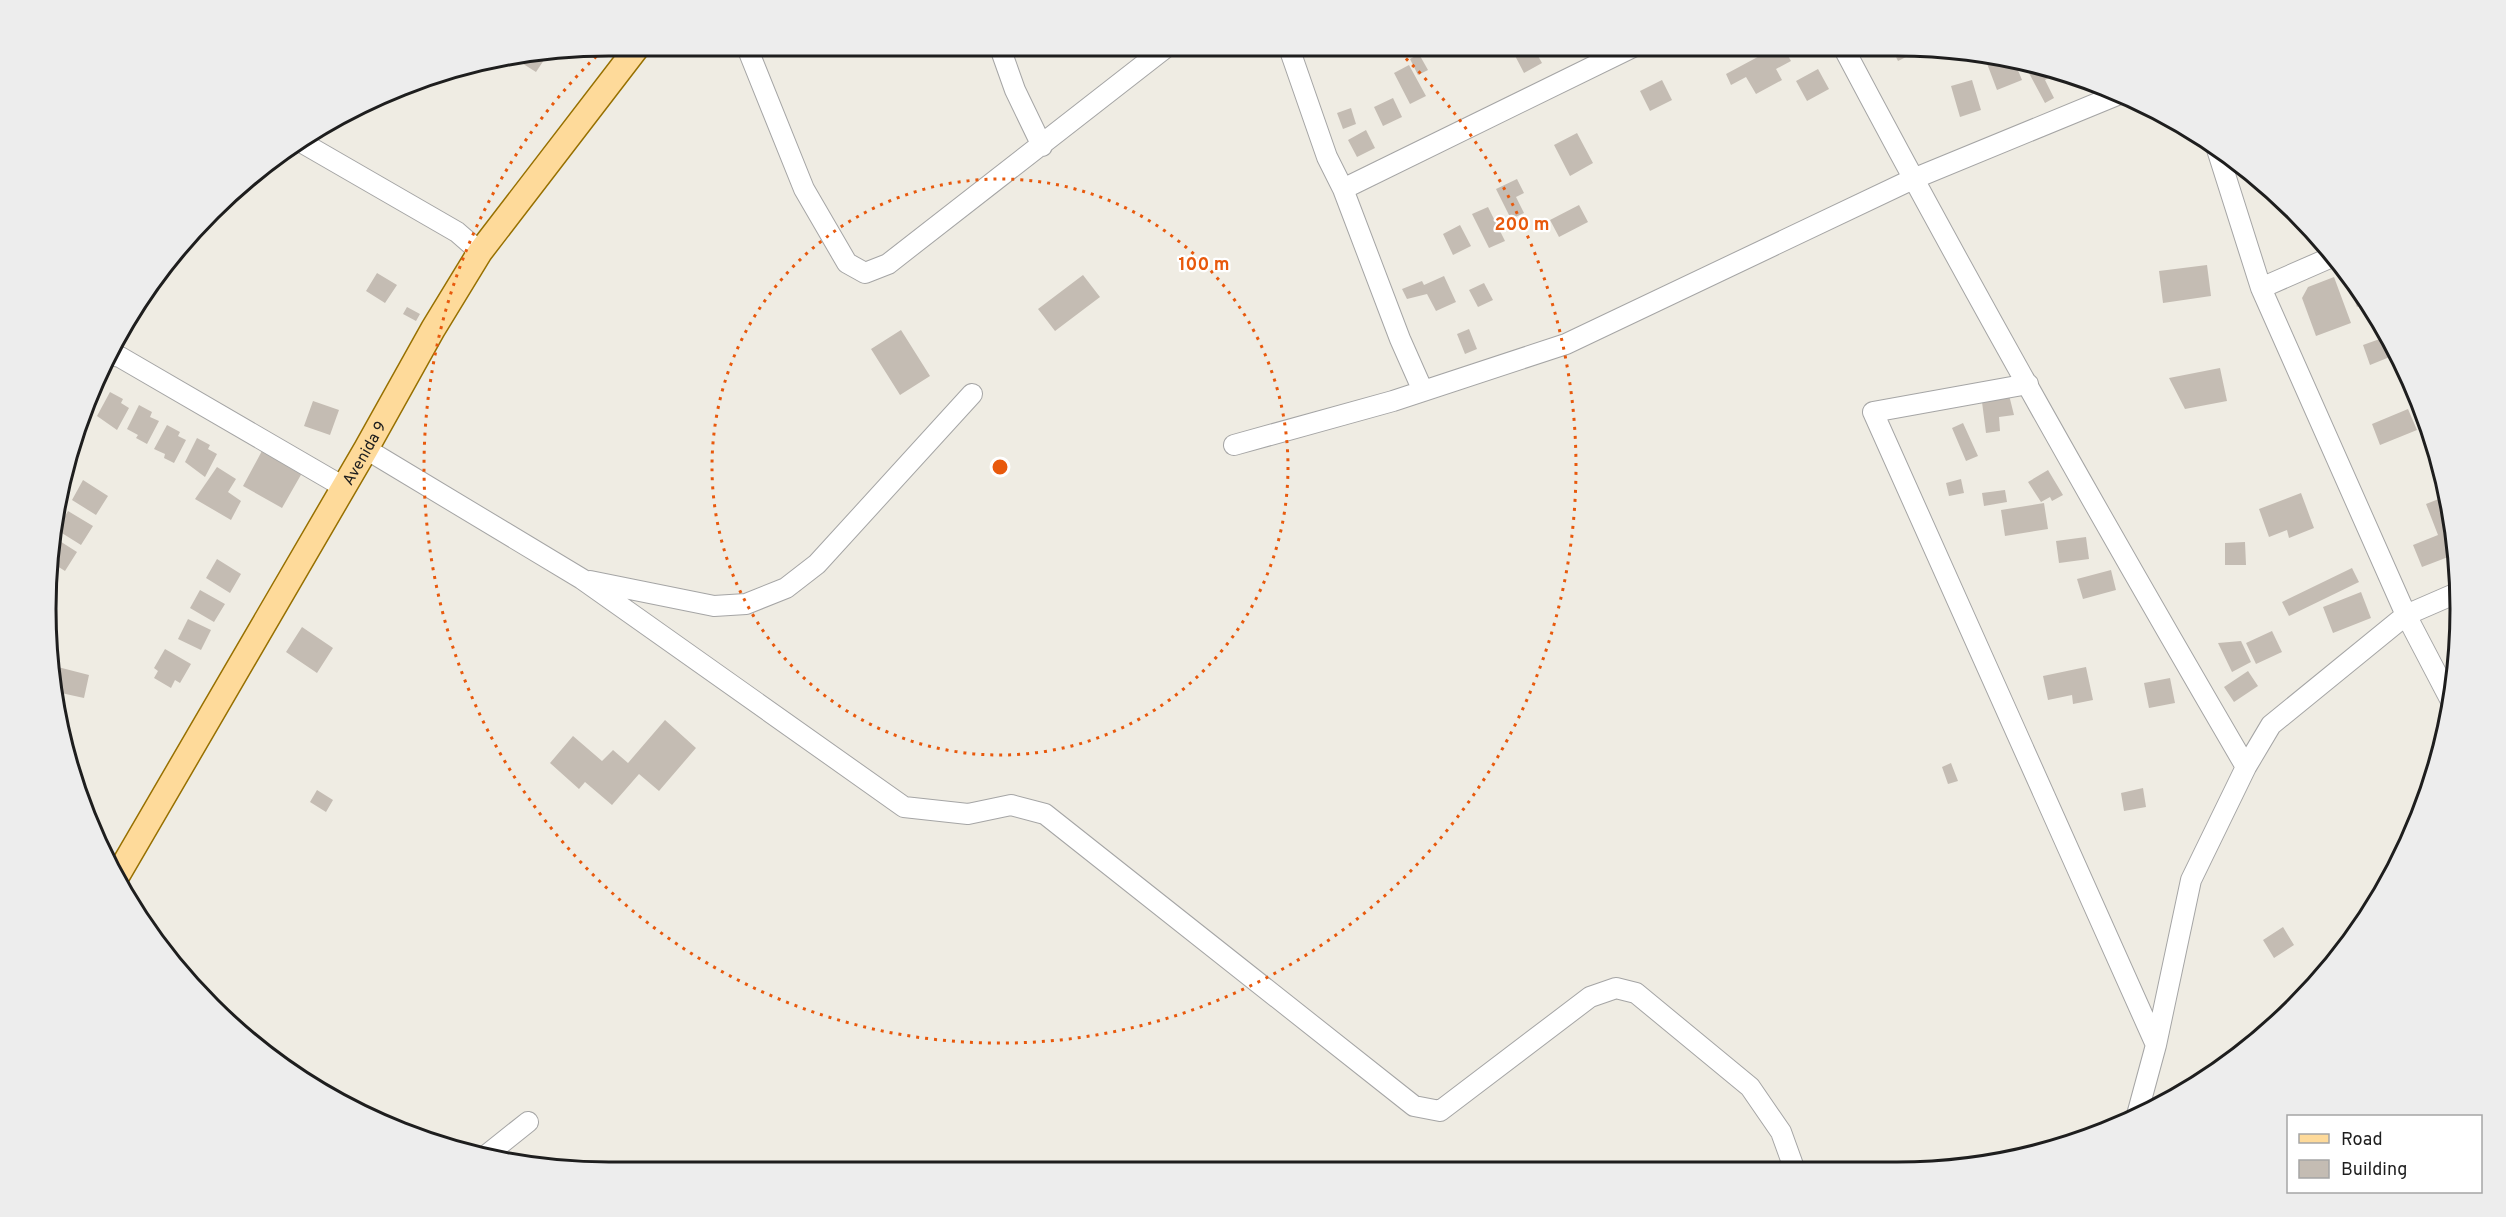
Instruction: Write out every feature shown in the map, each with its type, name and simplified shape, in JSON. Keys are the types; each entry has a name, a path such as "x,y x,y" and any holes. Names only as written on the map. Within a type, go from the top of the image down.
{"main road":[{"name":"Avenida 9","path":"121,869 342,486 366,449 432,329 480,252 631,56"}],"street":[{"path":"750,56 804,189 847,263 865,273 888,264 1155,56"},
{"path":"1003,56 1015,90 1042,146"},
{"path":"1292,56 1327,157 1343,189 1400,339 1423,391"},
{"path":"1343,189 1615,56"},
{"path":"1848,56 1913,179 2142,589 2246,767"},
{"path":"1234,445 1423,391 1566,344 1913,179 2109,98"},
{"path":"307,145 457,232 480,252"},
{"path":"2220,160 2261,288 2406,615 2445,689"},
{"path":"2261,288 2326,260"},
{"path":"117,356 342,486"},
{"path":"2028,384 1873,412 2156,1045"},
{"path":"582,579 714,606 746,604 786,588 817,564 972,394"},
{"path":"366,449 582,579 903,807 968,814 1011,805 1045,814 1414,1106 1440,1111 1590,997 1616,988 1636,993 1750,1087 1781,1132 1792,1162"},
{"path":"2140,1105 2156,1045 2191,879 2246,767 2271,725 2406,615 2450,596"},
{"path":"494,1149 528,1122"}],"building":[{"path":"1420,56 1428,70 1418,75 1410,59"},
{"path":"1515,56 1538,56 1542,63 1524,73"},
{"path":"1760,56 1788,56 1791,61 1776,69 1782,80 1756,94 1746,77 1731,85 1726,74"},
{"path":"1896,56 1907,56 1898,61"},
{"path":"544,59 536,72 521,63"},
{"path":"1987,63 2017,69 2022,80 1997,90"},
{"path":"1409,65 1426,96 1410,104 1394,73"},
{"path":"1818,69 1829,89 1807,101 1796,81"},
{"path":"2028,71 2050,77 2045,80 2054,98 2045,103"},
{"path":"1662,80 1672,100 1650,111 1640,91"},
{"path":"1972,80 1981,110 1960,117 1951,86"},
{"path":"1393,98 1402,117 1383,126 1374,107"},
{"path":"1351,108 1356,124 1343,129 1337,113"},
{"path":"1366,130 1375,148 1357,157 1348,140"},
{"path":"1577,133 1593,163 1570,176 1554,145"},
{"path":"1517,179 1524,193 1516,197 1524,213 1511,219 1496,189"},
{"path":"1579,205 1588,222 1559,237 1550,220"},
{"path":"1488,207 1505,241 1489,248 1472,214"},
{"path":"1460,225 1471,246 1453,255 1443,234"},
{"path":"2207,265 2211,296 2163,303 2159,271"},
{"path":"377,273 397,285 385,303 366,291"},
{"path":"1083,275 1100,297 1055,331 1038,309"},
{"path":"1444,276 1456,302 1436,311 1427,294 1407,299 1402,289 1422,281 1424,285"},
{"path":"2334,277 2351,323 2316,336 2302,298 2308,287"},
{"path":"1484,283 1493,300 1478,307 1469,290"},
{"path":"2352,295 2360,306 2357,307"},
{"path":"407,307 420,314 416,321 403,314"},
{"path":"1469,329 1477,349 1465,354 1457,334"},
{"path":"901,330 930,376 900,395 871,349"},
{"path":"2380,339 2389,357 2370,365 2363,345"},
{"path":"2220,368 2227,401 2185,409 2169,378"},
{"path":"110,392 123,399 121,403 129,408 117,430 97,416"},
{"path":"2009,395 2014,415 1999,417 2000,431 1986,433 1982,402"},
{"path":"313,401 339,410 330,435 304,426"},
{"path":"139,405 152,412 150,417 159,421 147,444 127,429"},
{"path":"2408,409 2417,430 2380,445 2372,424"},
{"path":"1963,423 1978,456 1966,461 1952,428"},
{"path":"167,425 180,432 178,436 186,440 174,463 164,458 165,454 154,449"},
{"path":"197,438 210,445 208,449 217,454 205,477 185,462"},
{"path":"263,449 302,473 282,508 243,486"},
{"path":"217,467 236,479 228,492 241,501 231,520 195,499"},
{"path":"2048,470 2063,495 2052,501 2050,497 2041,502 2028,482"},
{"path":"1961,479 1964,493 1949,496 1946,483"},
{"path":"83,480 108,496 96,515 72,500"},
{"path":"2005,490 2007,502 1984,506 1982,493"},
{"path":"2301,493 2314,528 2289,538 2287,530 2269,537 2259,509"},
{"path":"2439,499 2448,557 2422,567 2413,545 2438,535 2426,504"},
{"path":"2044,503 2048,529 2005,536 2001,510"},
{"path":"68,511 93,526 81,545 61,532 63,520"},
{"path":"2086,537 2089,559 2059,563 2056,541"},
{"path":"60,541 77,552 65,571 57,566"},
{"path":"2245,542 2246,565 2225,565 2225,543"},
{"path":"217,559 241,574 230,593 206,578"},
{"path":"2352,568 2359,582 2289,616 2282,602"},
{"path":"2111,570 2116,590 2083,599 2077,579"},
{"path":"200,590 225,604 214,622 190,608"},
{"path":"2361,592 2371,618 2333,633 2323,607"},
{"path":"188,619 211,630 201,650 178,639"},
{"path":"302,627 333,648 317,673 286,652"},
{"path":"2272,631 2282,652 2256,664 2246,643"},
{"path":"2241,641 2251,662 2232,672 2218,643"},
{"path":"165,649 191,664 180,683 175,680 171,688 154,678 158,671 154,668"},
{"path":"59,667 89,675 84,698 62,693"},
{"path":"2086,667 2093,700 2073,704 2072,695 2048,700 2043,676"},
{"path":"2248,671 2258,686 2234,702 2224,687"},
{"path":"2170,678 2175,703 2149,708 2144,683"},
{"path":"665,720 696,748 659,791 639,774 612,805 585,782 579,789 550,763 573,736 602,761 613,750 628,763"},
{"path":"1951,763 1958,781 1948,784 1942,767"},
{"path":"2143,788 2146,807 2124,811 2121,793"},
{"path":"317,790 333,800 326,812 310,802"},
{"path":"2283,927 2294,945 2274,958 2263,940"}]}
